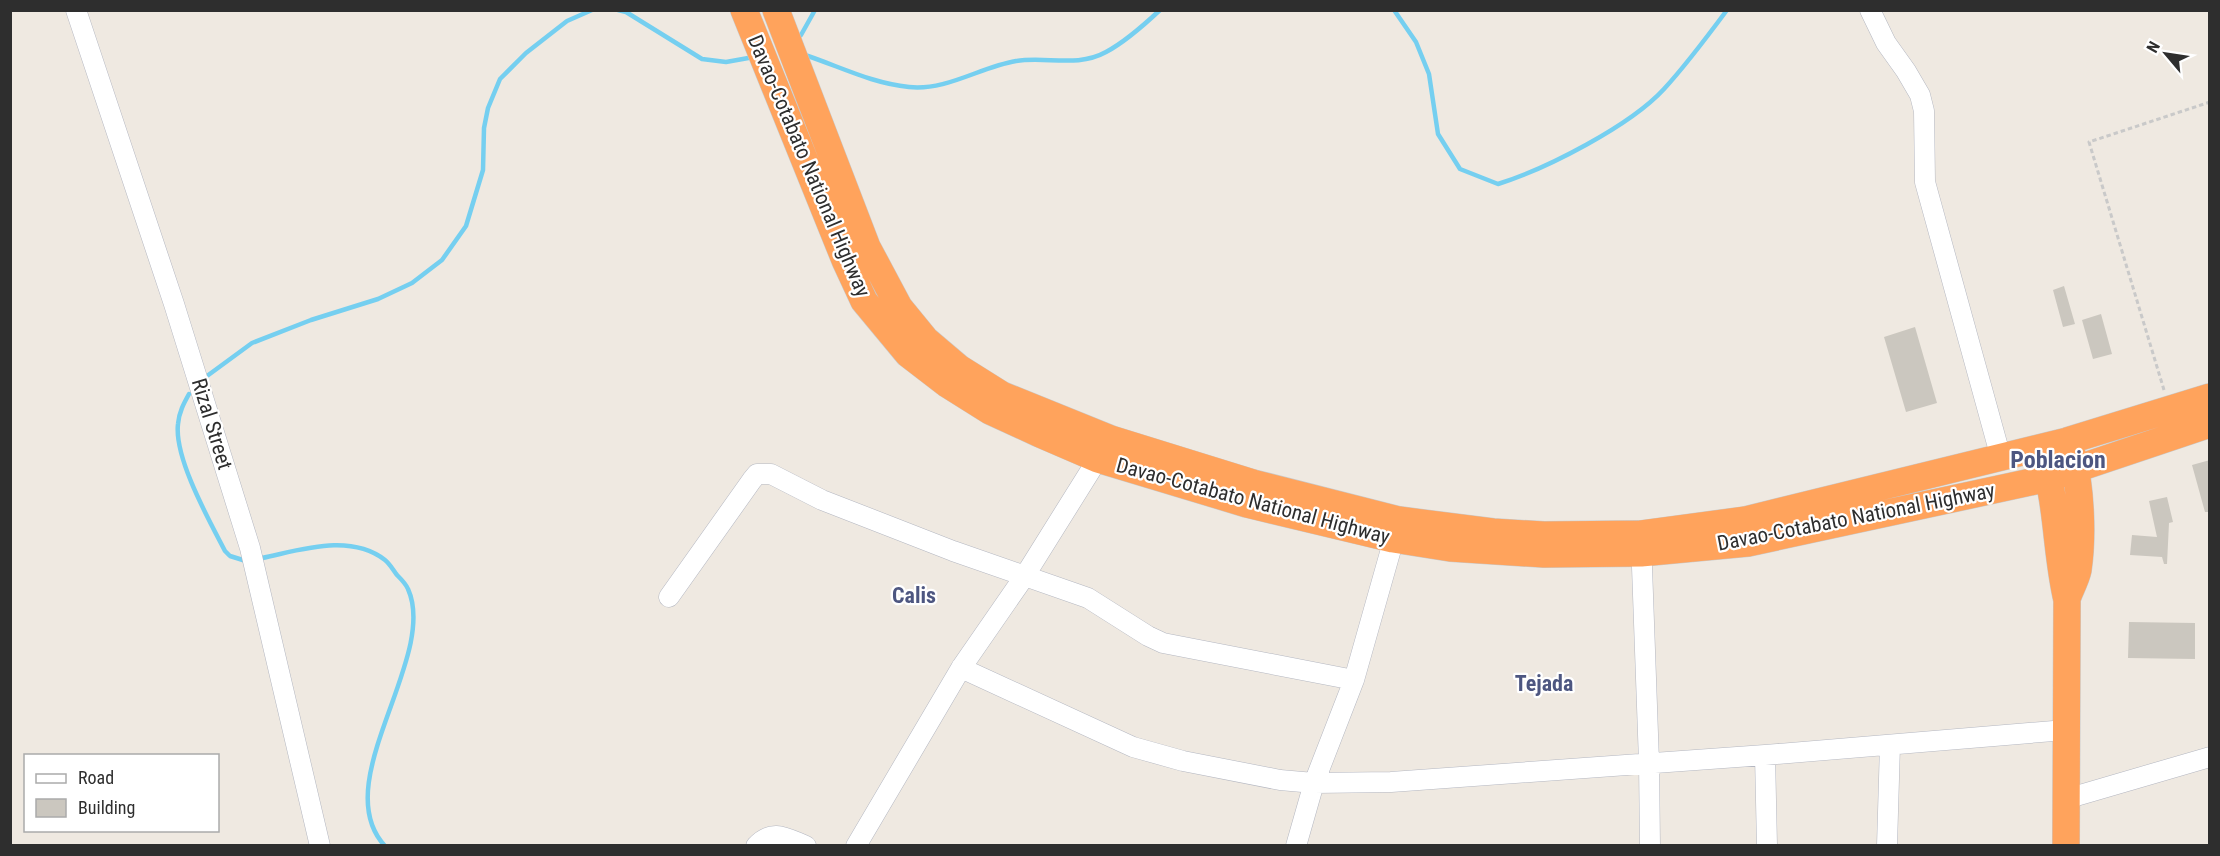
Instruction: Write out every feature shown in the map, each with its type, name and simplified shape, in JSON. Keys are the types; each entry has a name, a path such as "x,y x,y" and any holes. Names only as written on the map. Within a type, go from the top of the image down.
{"highway":[{"name":"Davao-Cotabato National Highway","path":"778,13 867,247 899,307 926,340 960,368 1002,395 1104,449"},
{"name":"Davao-Cotabato National Highway","path":"748,18 845,260 864,301 908,354 947,384 990,411 1104,449 1253,483 1396,529 1545,535 1641,543 1748,543 2049,478 2210,424"},
{"name":"Davao-Cotabato National Highway","path":"1641,543 2040,448 2210,397"},
{"path":"2067,441 2076,470 2080,532 2078,572 2067,600"},
{"path":"2040,448 2054,504 2060,572 2067,600 2066,846"}],"street":[{"name":"Rizal Street","path":"76,10 174,304 250,548 320,846"},
{"path":"1870,10 1886,43 1920,95 1924,111 1925,183 2001,458"},
{"path":"856,846 961,668 1024,577 1104,449"},
{"path":"669,597 752,480 764,472 822,500 1024,577 1088,598 1163,643 1353,681"},
{"path":"1296,846 1314,783 1353,681 1396,529"},
{"path":"1641,543 1650,846"},
{"path":"961,668 1133,747 1182,761 1280,780 1314,783 1390,782 1890,746 2066,730"},
{"path":"1887,846 1890,746"},
{"path":"1765,755 1767,846"},
{"path":"2066,799 2210,757"},
{"path":"756,846 763,838 779,835 806,846"}],"path":[{"path":"2170,409 2089,142 2210,102"}],"building":[{"path":"2064,286 2075,324 2063,327 2053,290"},
{"path":"2101,314 2112,354 2093,359 2082,320"},
{"path":"1915,327 1937,403 1906,412 1884,337"},
{"path":"2210,460 2210,512 2205,512 2192,465"},
{"path":"2167,497 2173,522 2169,523 2167,564 2164,564 2162,557 2130,555 2132,535 2157,537 2149,501"},
{"path":"2129,622 2195,623 2195,659 2128,658"}],"waterway":[{"path":"207,376 252,343 311,320 378,299 412,283 442,260 466,226 483,170 484,128 488,108 500,79 526,53 567,21 592,10"},
{"path":"618,10 626,12 702,59 726,62 754,57"},
{"path":"797,38 815,10"},
{"path":"805,55 882,82 923,87 950,82 1016,61 1073,61 1095,57 1120,43 1160,10"},
{"path":"1394,10 1416,42 1429,74 1438,134 1460,169 1498,184 1539,168 1586,145 1649,103 1689,60 1727,10"},
{"path":"189,394 178,424 181,454 194,489 225,551 230,556 246,561"},
{"path":"262,558 325,546 356,547 385,560 408,589 413,617 409,649 375,755 368,789 370,820 385,846"}],"district":[{"name":"Poblacion","path":"2058,460"},
{"name":"Calis","path":"914,595"},
{"name":"Tejada","path":"1544,683"}]}
